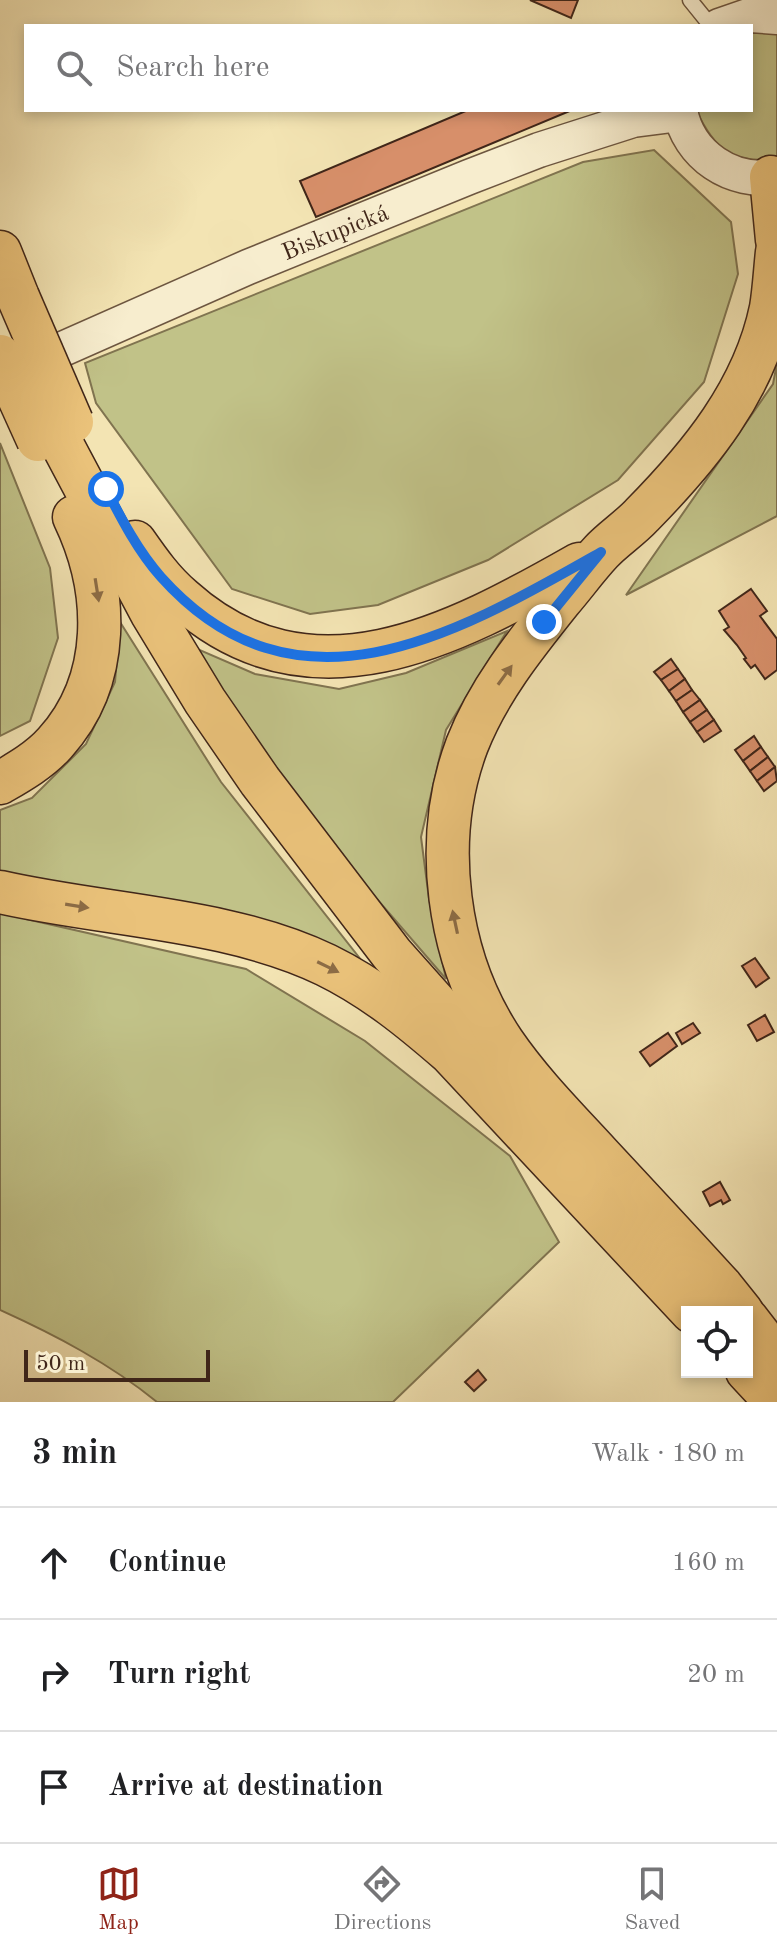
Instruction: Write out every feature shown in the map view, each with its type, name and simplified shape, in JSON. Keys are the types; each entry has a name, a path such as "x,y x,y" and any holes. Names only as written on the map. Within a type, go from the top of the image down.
{"main road":[{"path":"774,176 777,240"},
{"path":"0,252 9,302 55,431 89,552 99,597 101,628 93,673 78,712 54,744 24,769 0,783"},
{"path":"737,1306 531,1080 502,1040 477,997 463,959 452,907 448,856 453,800 467,746 491,694 601,552 639,519 711,439 738,395 758,349 771,308 777,252"},
{"path":"0,356 159,575 182,599 220,628 255,644 294,654 335,657 378,653 418,642 500,609 601,552"},
{"path":"55,431 123,562 205,701 312,852 392,954 542,1123 713,1306"},
{"path":"0,892 215,931 275,946 326,965 377,994 413,1020 450,1053 686,1306"},
{"path":"753,1327 777,1358"},
{"path":"753,1348 777,1374"},
{"path":"753,1377 776,1402"}],"street":[{"path":"725,24 751,15 777,17"},
{"name":"Biskupická","path":"0,378 248,267 539,150 633,120 680,112 692,141 712,162 738,175 774,176"}],"lane":[{"path":"690,0 709,24"}],"green space":[{"path":"753,30 777,32 777,159 736,156 718,144 697,112 753,112"},
{"path":"654,150 731,222 738,274 704,382 618,480 488,560 378,605 310,614 232,589 96,403 85,363 583,162"},
{"path":"777,363 777,516 626,595 773,384"},
{"path":"0,443 50,568 58,638 30,721 0,736"},
{"path":"120,622 221,782 369,970 0,875 0,810 32,798 86,744 115,682"},
{"path":"507,631 446,730 421,837 429,899 446,979 338,854 186,644 255,674 339,689 406,673"},
{"path":"0,909 26,919 246,969 365,1041 510,1156 559,1242 393,1402 157,1402 81,1351 0,1310"}],"building":[{"path":"530,0 578,0 571,18"},
{"path":"463,112 567,112 316,217 300,181"},
{"path":"751,589 767,611 760,616 777,639 777,670 765,679 755,665 751,668 724,630 729,627 719,611"},
{"path":"671,659 678,669 661,680 654,672"},
{"path":"678,669 685,679 669,691 661,680"},
{"path":"685,679 692,690 676,701 669,691"},
{"path":"692,690 700,700 683,712 676,701"},
{"path":"700,700 707,710 690,722 683,712"},
{"path":"707,710 714,720 697,732 690,722"},
{"path":"714,720 721,731 704,742 697,732"},
{"path":"754,736 761,747 743,761 735,750"},
{"path":"761,747 768,757 750,771 743,761"},
{"path":"768,757 775,767 757,781 750,771"},
{"path":"775,767 777,781 764,791 757,781"},
{"path":"755,958 769,978 756,987 742,966"},
{"path":"765,1015 774,1032 757,1041 748,1025"},
{"path":"693,1023 700,1033 682,1044 676,1033"},
{"path":"668,1033 677,1046 650,1066 640,1052"},
{"path":"720,1182 730,1200 723,1204 721,1200 710,1206 703,1192"},
{"path":"478,1370 486,1380 474,1391 465,1382"}],"route":[{"path":"106,489 134,540 159,575 182,599 220,628 255,644 294,654 335,657 378,653 458,628 500,609 601,552 544,622"}]}
